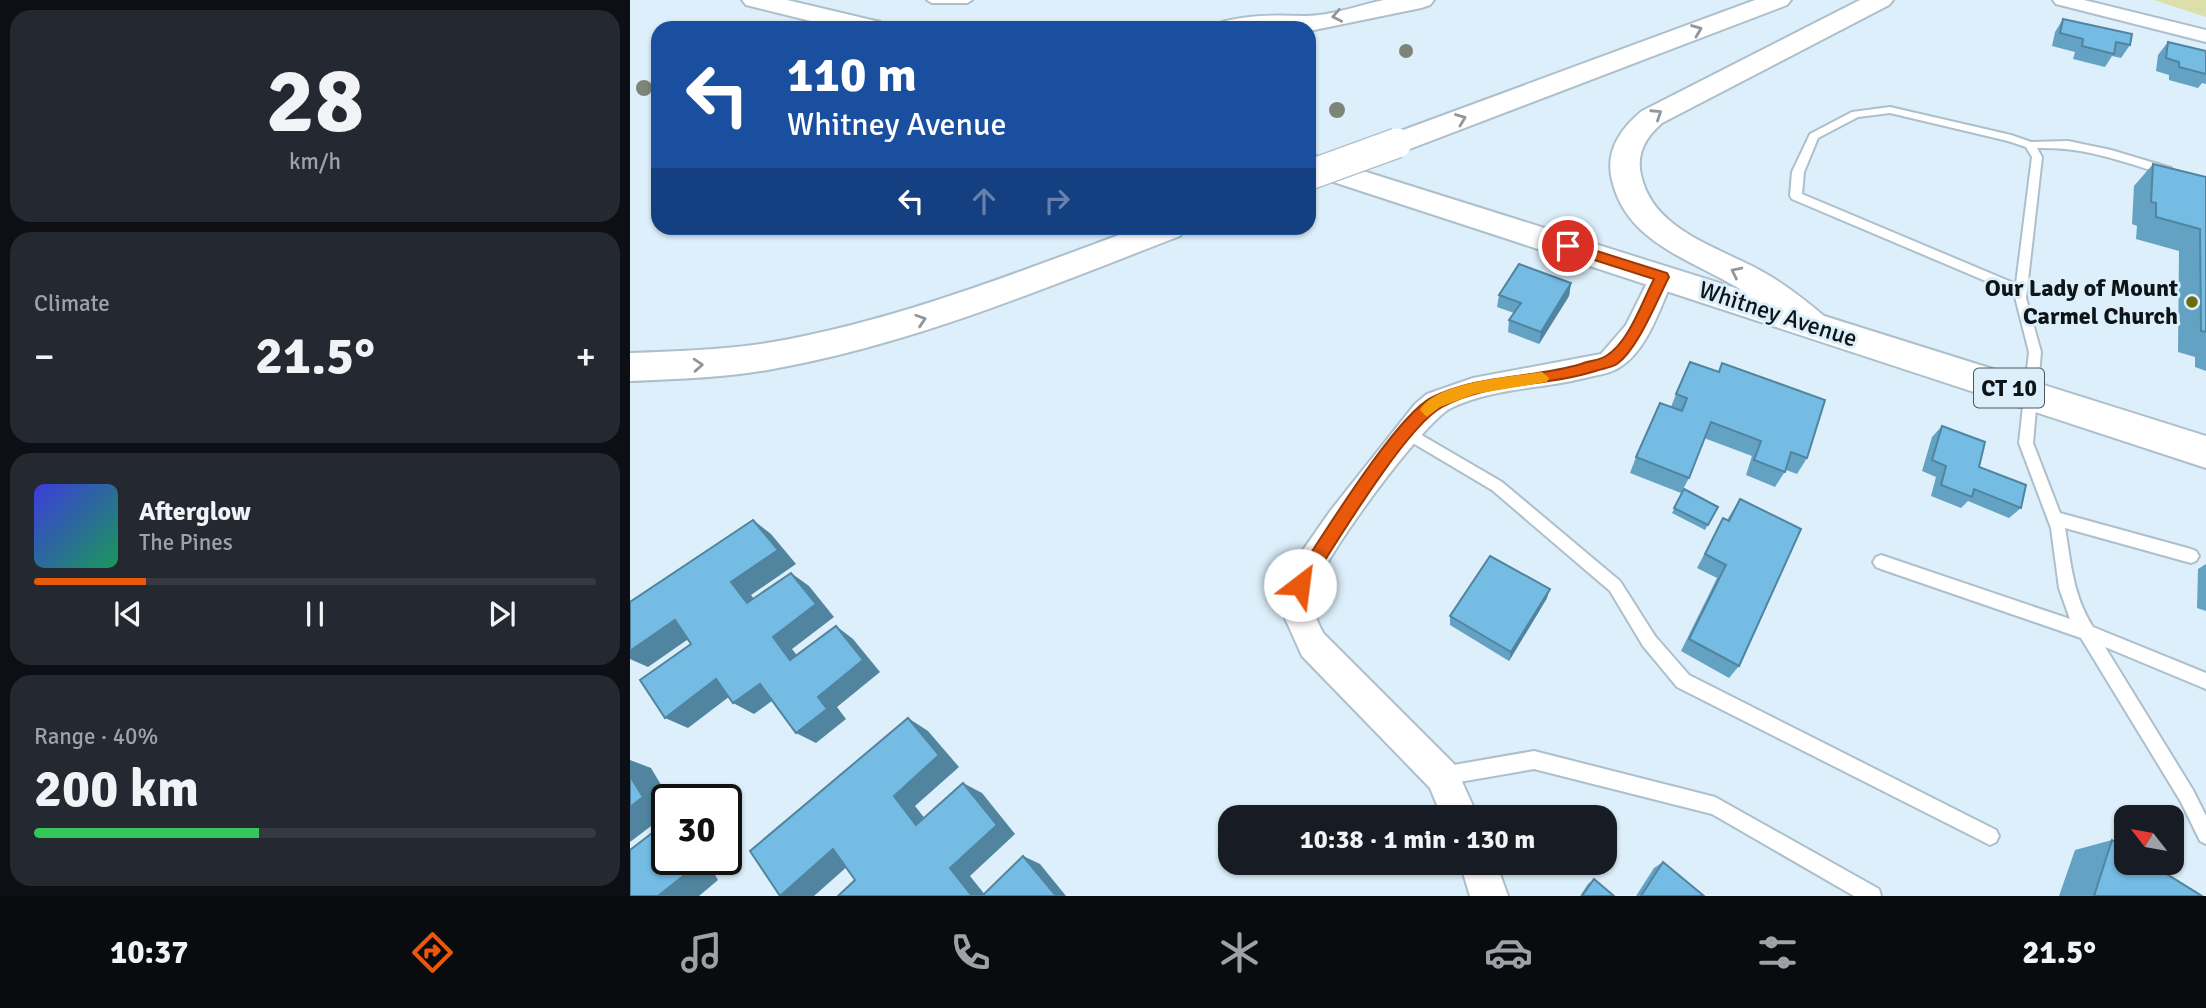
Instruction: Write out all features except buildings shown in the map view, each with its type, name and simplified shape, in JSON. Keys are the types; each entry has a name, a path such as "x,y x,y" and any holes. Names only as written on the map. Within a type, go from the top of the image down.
{"main road":[{"path":"755,0 843,21"},
{"path":"1313,21 1421,0"},
{"path":"1316,173 1778,0"},
{"path":"1812,325 1755,282 1689,248 1655,225 1639,208 1628,187 1626,153 1634,135 1652,117 1880,0"},
{"name":"Whitney Avenue","path":"1316,166 2206,452"},
{"path":"630,367 724,363 848,342 940,314 1150,235"}],"street":[{"path":"2062,0 2206,36"},
{"path":"1455,805 1442,776 1313,645 1301,626 1297,605 1300,585 1308,569 1406,432 1434,403 1473,388 1566,374 1612,360 1630,339 1662,277"},
{"path":"1482,875 1489,896"}],"lane":[{"path":"932,0 967,0"},
{"path":"2021,291 1796,196 1798,172 1814,136 1856,114 1878,109 2011,138 2030,145 2068,144 2111,153 2183,175"},
{"path":"2030,145 2037,157 2021,291 2035,352 2026,443 2054,518 2062,548 2067,588 2084,631 2187,796 2206,835"},
{"path":"1406,432 1497,486 1615,586 1649,641 1683,681 1990,836"},
{"path":"2054,518 2190,556"},
{"path":"1881,562 2084,631 2206,681"},
{"path":"1442,776 1534,761 1715,806 1872,896"}],"green space":[{"path":"2154,0 2206,0 2206,17"}],"slow traffic":[{"path":"1427,410 1434,403 1473,388 1542,378"}],"place":[{"name":"Our Lady of Mount Carmel Church","path":"2192,302"}],"route":[{"path":"1300,585 1308,569 1366,485 1406,432 1434,403 1473,388 1566,374 1612,360 1630,339 1662,277 1568,246"}]}
